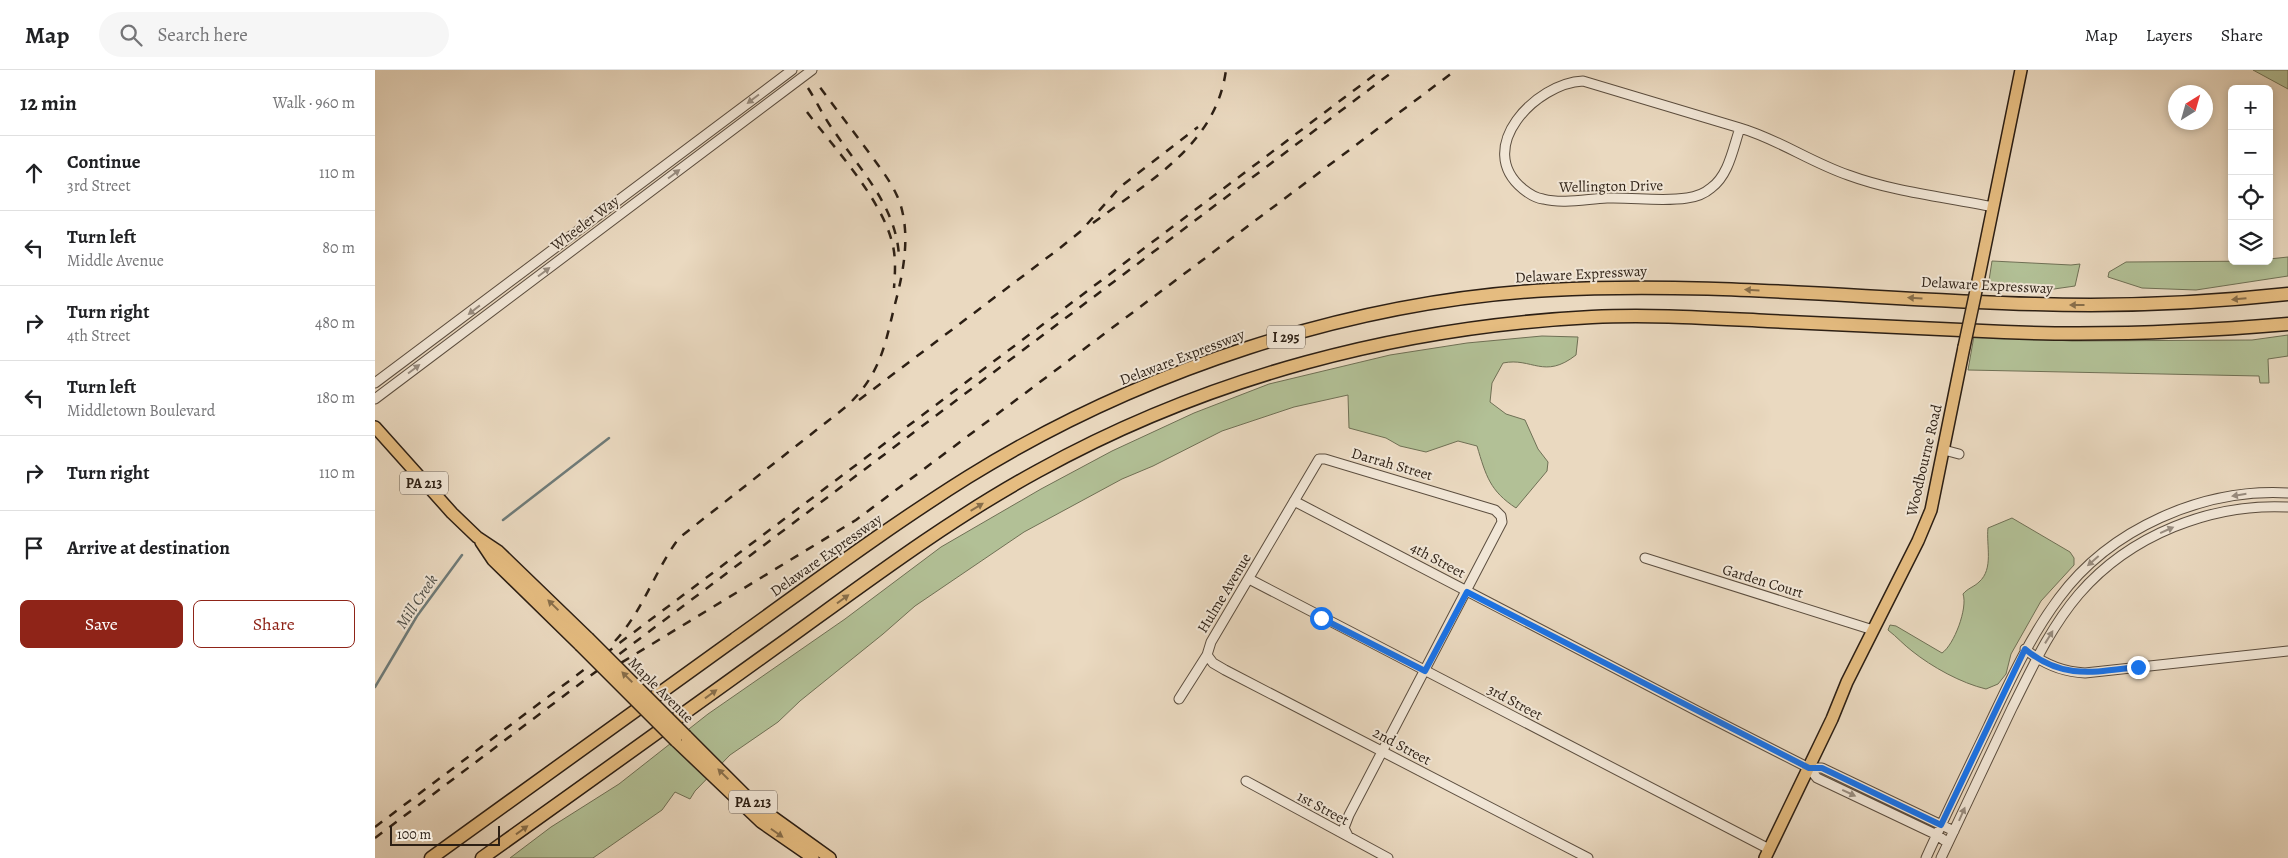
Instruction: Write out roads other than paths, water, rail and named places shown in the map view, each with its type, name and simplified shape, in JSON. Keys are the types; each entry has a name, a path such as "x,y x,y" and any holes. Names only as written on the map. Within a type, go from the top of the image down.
{"highway":[{"name":"Delaware Expressway","path":"431,858 852,555 969,477 1030,442 1118,399 1192,368 1276,340 1426,304 1516,292 1572,289 1696,287 2075,305 2177,303 2288,294"},
{"name":"I 295","path":"482,858 879,573 980,505 1072,453 1158,413 1279,370 1348,351 1460,329 1591,317 1697,317 2070,334 2181,332 2288,324"}],"main road":[{"name":"Woodbourne Road","path":"1767,854 1928,517 1944,450 2021,70"},
{"name":"Maple Avenue","path":"375,426 432,493 477,537 493,560 584,642 761,822 813,858"},
{"name":"Maple Avenue","path":"681,739 753,802 830,858"}],"street":[{"name":"Wheeler Way","path":"375,384 792,70"},
{"name":"Wheeler Way","path":"375,399 812,70"},
{"name":"Wellington Drive","path":"1740,128 1729,162 1720,180 1709,190 1685,198 1608,198 1556,201 1541,199 1530,194 1513,178 1507,165 1505,154 1507,136 1521,115 1554,89 1574,82 1600,85 1740,128 1776,140 1847,175 1875,183 1993,207"},
{"path":"1944,450 1959,454"},
{"name":"Darrah Street","path":"1294,501 1317,461 1325,459 1487,506 1501,516 1502,522 1467,592"},
{"path":"1926,858 2025,649 2059,597 2077,576 2108,549 2140,528 2168,514 2211,500 2249,494 2288,493"},
{"name":"Hulme Avenue","path":"1179,699 1207,655 1211,642 1294,501"},
{"name":"4th Street","path":"1294,501 1809,768 1817,778 1937,835 1949,843"},
{"path":"1941,858 2036,658 2048,637 2080,593 2121,556 2175,526 2211,514 2250,508 2288,507"},
{"name":"Garden Court","path":"1645,558 1873,630"},
{"name":"3rd Street","path":"1249,579 1767,854"},
{"path":"1348,836 1344,828 1349,814 1467,592"},
{"path":"2025,649 2036,658 2061,670 2085,673 2288,651"},
{"name":"2nd Street","path":"1207,655 1213,663 1225,670 1588,858"},
{"name":"4th Street","path":"1809,768 1822,768 1954,831"},
{"name":"1st Street","path":"1246,781 1388,858"}],"waterway":[{"name":"Mill Creek","path":"503,520 609,438"},
{"name":"Mill Creek","path":"375,687 417,616 462,555"}],"railway":[{"path":"1093,223 1157,176 1177,159 1194,140 1209,120 1220,96 1226,70"},
{"path":"375,827 1381,70"},
{"path":"375,838 1395,70"},
{"path":"606,672 856,520 1456,70"},
{"path":"615,641 633,617 679,538 847,406 866,384 879,361 887,337 903,269 905,256 903,216 900,203 887,177 819,86"},
{"path":"808,88 830,126 866,175 884,205 891,221 899,256"},
{"path":"807,112 869,193 888,229 895,262 894,288"},
{"path":"859,400 1060,248 1081,231 1120,187 1198,127"}]}
